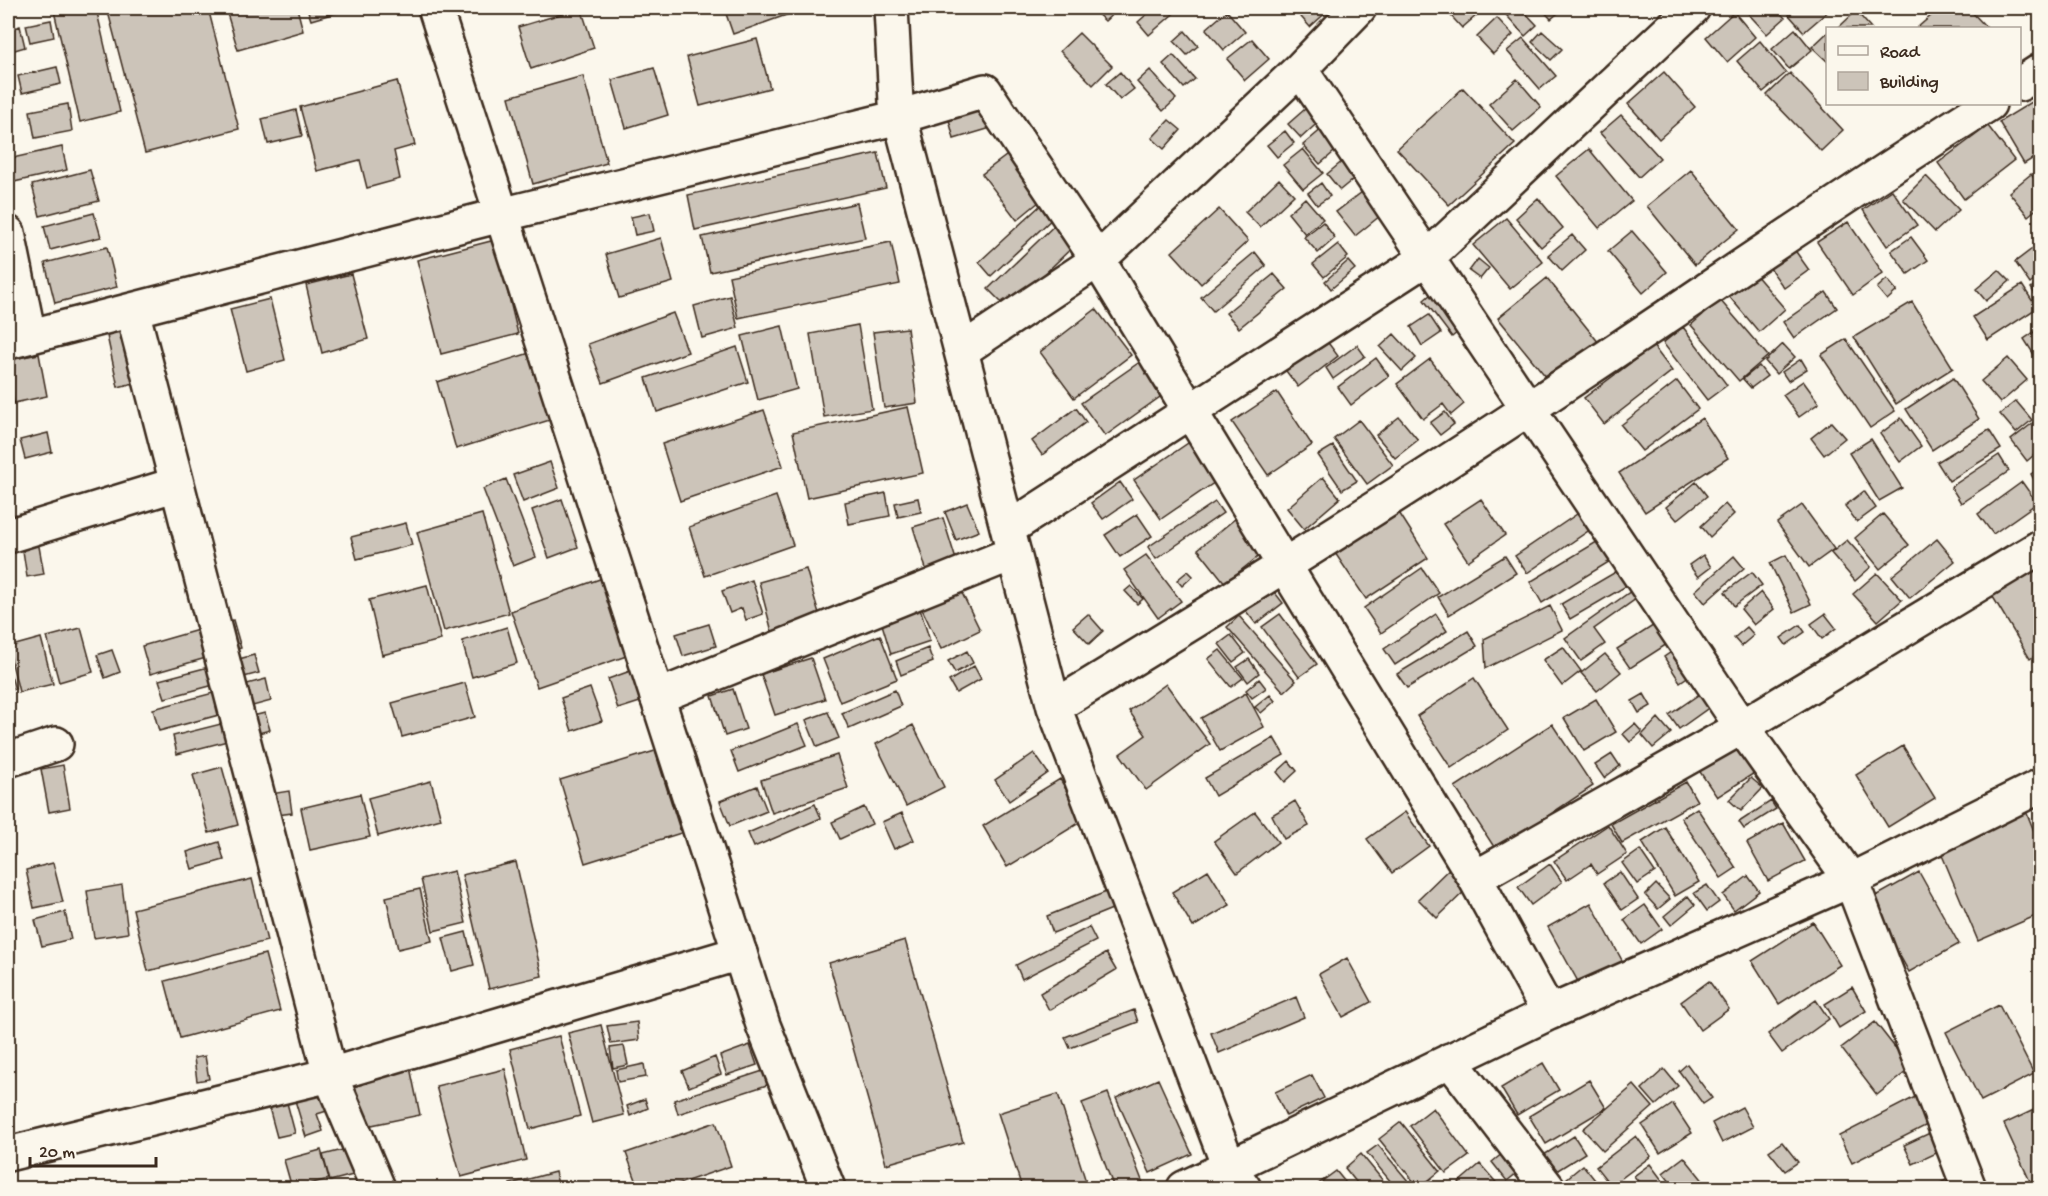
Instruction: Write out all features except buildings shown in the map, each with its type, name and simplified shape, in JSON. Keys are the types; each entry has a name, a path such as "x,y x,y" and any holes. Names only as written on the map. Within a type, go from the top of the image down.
{"street":[{"path":"435,8 740,953 764,1025 828,1188"},
{"path":"891,8 896,102 899,117 1054,707 1237,1178"},
{"path":"961,351 1098,260 1299,69 1359,8"},
{"path":"657,697 1011,541 1189,411 1427,258 1694,8"},
{"path":"1299,69 1742,727 1851,880 1969,1188"},
{"path":"2021,83 2040,71"},
{"path":"8,233 18,339 501,214 899,117 985,91 1098,260 1475,878 1549,1013"},
{"path":"1054,707 1284,567 1529,408 1839,199 1987,105"},
{"path":"132,310 330,1075 378,1188"},
{"path":"8,536 177,484"},
{"path":"1475,878 1742,727 2040,547"},
{"path":"8,760 56,744"},
{"path":"1184,1188 1237,1178 1450,1060 1549,1013 1851,880 2040,786"},
{"path":"8,1154 330,1075 740,953"},
{"path":"1450,1060 1548,1188"}]}
